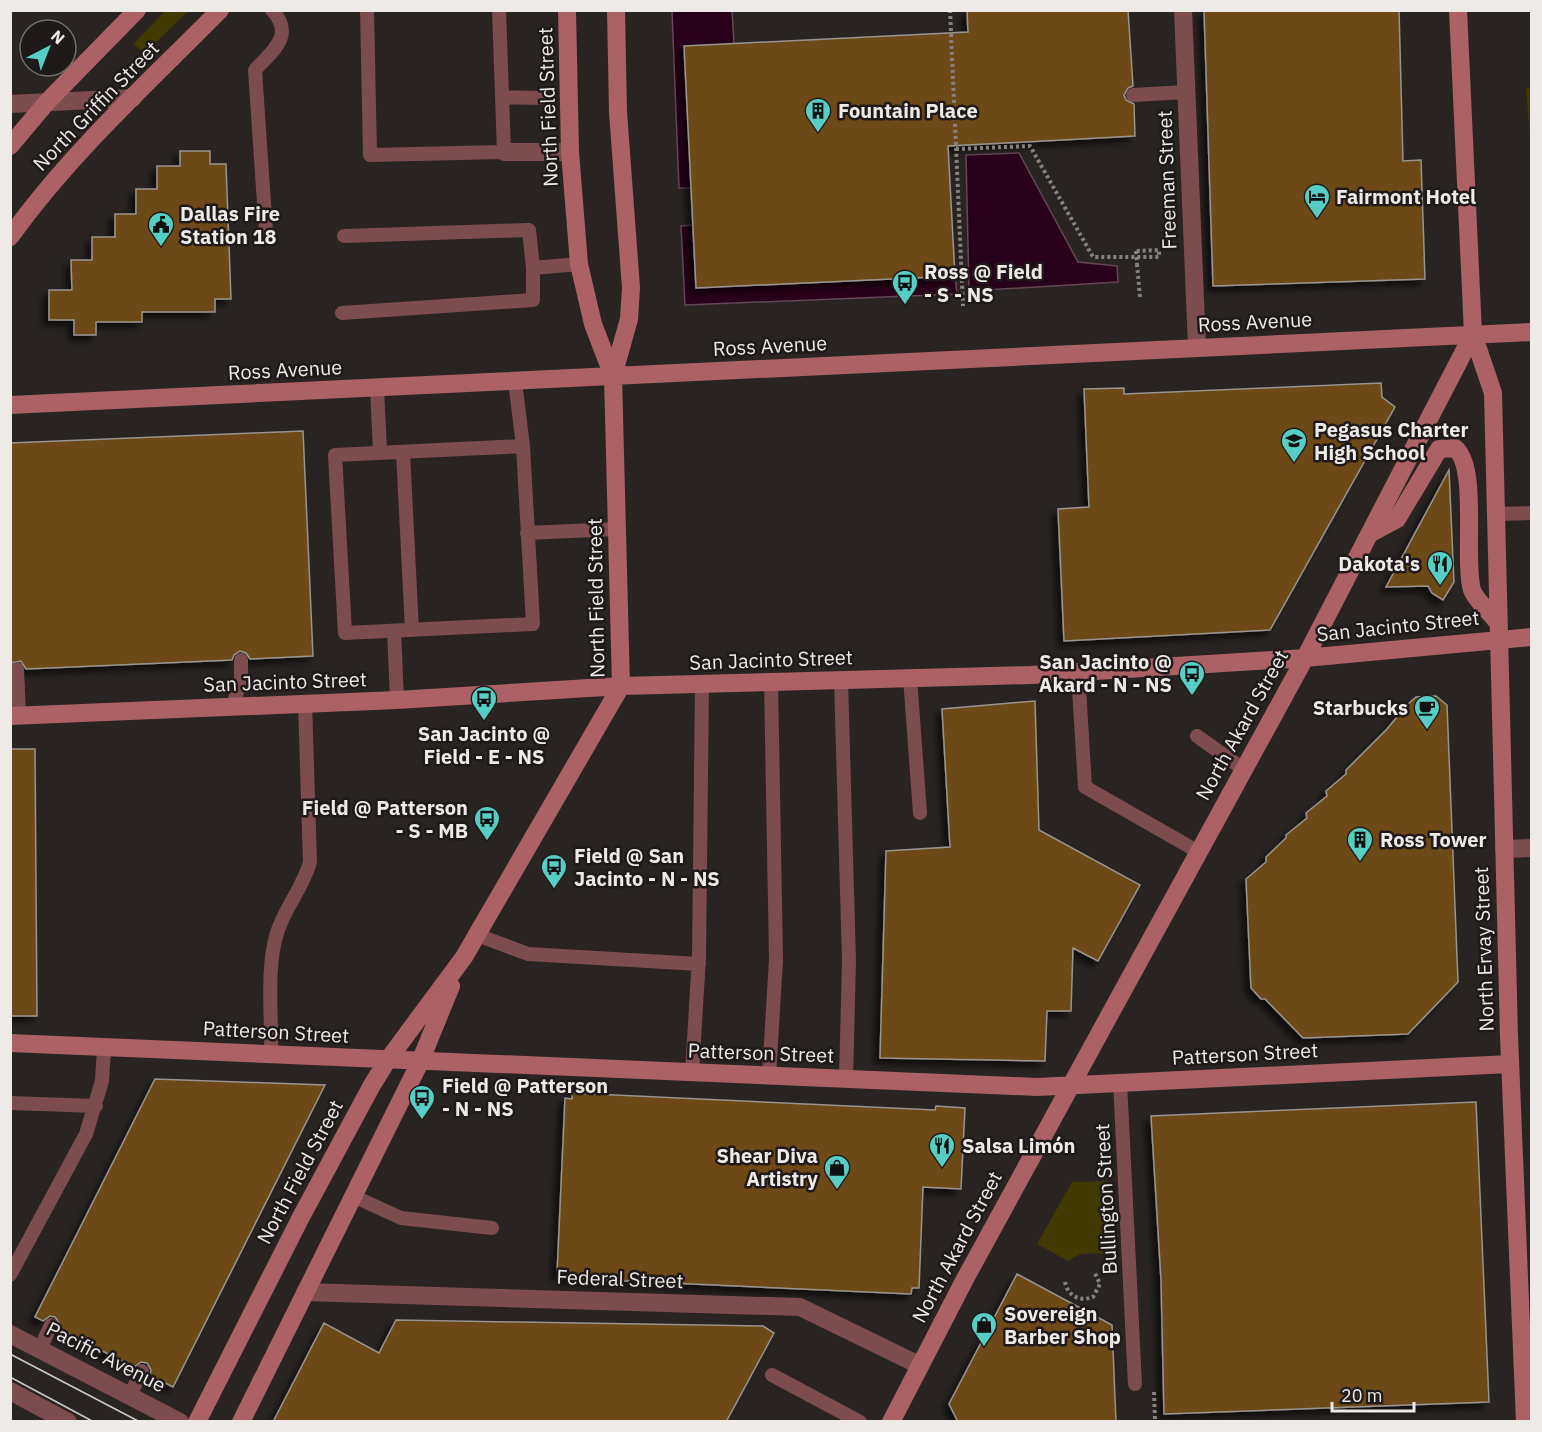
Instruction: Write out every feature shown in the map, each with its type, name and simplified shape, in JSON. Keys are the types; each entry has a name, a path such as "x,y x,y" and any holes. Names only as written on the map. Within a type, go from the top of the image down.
{"street":[{"name":"North Griffin Street","path":"10,146 47,102 137,10"},
{"name":"North Griffin Street","path":"10,237 32,206 133,98 220,10"},
{"name":"North Field Street","path":"567,10 570,152 579,264 593,324 614,376"},
{"name":"North Field Street","path":"197,1422 296,1227 387,1061 464,957 621,686 614,376 629,319 631,288 618,112 616,10"},
{"name":"Freeman Street","path":"1183,10 1197,347"},
{"name":"North Akard Street","path":"891,1422 919,1365 1197,851 1305,658 1473,334 1458,10"},
{"path":"10,104 133,98"},
{"path":"504,152 570,152"},
{"name":"Ross Avenue","path":"10,405 1532,332"},
{"name":"North Ervay Street","path":"1473,334 1493,393 1510,1064 1525,1422"},
{"path":"1371,533 1397,519 1439,449 1455,448 1464,459 1467,483 1472,591 1499,631"},
{"name":"San Jacinto Street","path":"15,715 397,699 621,686 1078,672 1305,658 1499,631 1532,637"},
{"path":"1504,849 1532,848"},
{"name":"North Field Street","path":"241,1422 420,1062 464,957"},
{"name":"Patterson Street","path":"10,1043 387,1061 1036,1087 1510,1064"},
{"name":"Federal Street","path":"305,1292 800,1307 919,1365"},
{"name":"Pacific Avenue","path":"10,1334 180,1422"},
{"path":"10,1391 68,1422"}],"lane":[{"path":"266,233 255,70 274,53 279,44 280,23 272,10"},
{"path":"367,10 370,155 504,152 499,10"},
{"path":"1133,95 1186,92"},
{"path":"502,98 544,98"},
{"path":"342,313 533,300 533,268 529,230 344,236"},
{"path":"533,268 579,264"},
{"path":"515,381 523,446 533,624 345,633 335,455 523,446"},
{"path":"377,388 380,452"},
{"path":"403,452 412,630"},
{"path":"1496,514 1531,513"},
{"path":"527,533 617,529"},
{"path":"394,631 397,699"},
{"path":"233,706 241,680 242,660"},
{"path":"15,715 17,669"},
{"path":"1078,672 1085,787 1197,851"},
{"path":"910,678 920,813"},
{"path":"842,680 849,962 846,1079"},
{"path":"769,1076 776,959 771,681"},
{"path":"692,1073 699,964 702,684"},
{"path":"271,1054 272,952 283,916 306,879 310,862 305,703"},
{"path":"1197,736 1243,769"},
{"path":"477,935 528,954 699,964"},
{"path":"12,1269 86,1134 102,1081 104,1048"},
{"name":"Bullington Street","path":"1120,1083 1135,1384"},
{"path":"10,1103 96,1106"},
{"path":"353,1196 401,1218 492,1228"},
{"path":"40,1349 51,1326"},
{"path":"130,1395 142,1371"},
{"path":"772,1375 860,1422"}],"path":[{"path":"950,10 963,306"},
{"path":"956,149 1030,146 1093,257 1105,257 1159,257 1159,250 1136,251 1137,264 1140,297"},
{"path":"1105,257 1105,263"},
{"path":"1065,1281 1070,1293 1080,1299 1087,1299 1098,1292 1100,1284 1094,1271"}],"shaded area":[{"path":"165,11 188,11 145,53 133,44"},
{"path":"672,11 732,11 734,44 691,188 679,188"},
{"path":"1532,87 1531,149 1526,88"},
{"path":"1019,153 1078,262 1117,266 1118,282 969,291 966,155"},
{"path":"693,225 696,288 955,276 957,294 685,305 681,226"},
{"path":"1109,1181 1112,1253 1080,1254 1068,1261 1037,1244 1072,1182"}],"building":[{"name":"Fountain Place","path":"967,10 1128,10 1133,86 1128,88 1124,95 1126,100 1134,104 1135,136 948,146 955,276 696,288 684,46 968,32"},
{"path":"1204,10 1399,10 1403,161 1421,160 1425,279 1213,286"},
{"name":"Dallas Fire Station 18","path":"180,151 210,151 210,164 226,164 231,299 215,299 215,312 142,312 142,322 96,322 96,335 74,335 74,320 49,320 49,290 72,290 71,260 92,260 92,237 115,237 115,214 136,214 136,189 157,189 157,166 180,166"},
{"path":"1381,383 1382,397 1395,407 1270,630 1064,641 1058,509 1089,507 1084,389 1124,388 1124,394"},
{"path":"303,431 313,656 250,659 246,653 240,651 234,655 232,660 26,669 21,661 10,663 10,443"},
{"path":"1449,470 1454,582 1443,600 1432,593 1428,586 1386,587"},
{"name":"Ross Tower","path":"1436,696 1447,705 1458,982 1408,1034 1303,1038 1251,988 1246,879 1266,862 1266,857 1286,838 1286,835 1307,818 1306,813 1327,796 1326,791 1346,774 1346,770 1387,729 1406,706 1416,697"},
{"path":"1035,701 1039,830 1140,885 1098,961 1073,948 1071,1011 1047,1011 1045,1061 880,1058 886,851 950,847 942,709"},
{"path":"10,749 35,749 37,1016 10,1016"},
{"path":"155,1079 325,1085 173,1387 150,1375 151,1370 147,1363 141,1362 134,1367 59,1329 60,1324 55,1317 50,1316 43,1321 35,1317"},
{"path":"572,1093 935,1110 936,1106 965,1108 961,1189 923,1187 919,1288 912,1288 911,1294 561,1278 562,1274 557,1274 565,1098 572,1099"},
{"path":"1476,1102 1489,1402 1164,1414 1161,1280 1151,1116"},
{"path":"1017,1274 1112,1325 1116,1422 958,1422 949,1404"},
{"path":"396,1320 763,1326 774,1333 726,1422 273,1422 324,1323 379,1353"}],"tram line":[{"path":"10,1354 140,1422"},
{"path":"10,1377 94,1422"}],"place":[{"name":"Fountain Place","path":"818,134"},
{"name":"Fairmont Hotel","path":"1317,220"},
{"name":"Dallas Fire Station 18","path":"161,248"},
{"name":"Ross @ Field - S - NS","path":"905,306"},
{"name":"Pegasus Charter High School","path":"1294,464"},
{"name":"Dakota's","path":"1440,587"},
{"name":"San Jacinto @ Akard - N - NS","path":"1192,697"},
{"name":"San Jacinto @ Field - E - NS","path":"484,722"},
{"name":"Starbucks","path":"1427,731"},
{"name":"Field @ Patterson - S - MB","path":"487,842"},
{"name":"Ross Tower","path":"1360,863"},
{"name":"Field @ San Jacinto - N - NS","path":"554,890"},
{"name":"Field @ Patterson - N - NS","path":"422,1121"},
{"name":"Salsa Limón","path":"942,1169"},
{"name":"Shear Diva Artistry","path":"837,1191"},
{"name":"Sovereign Barber Shop","path":"984,1348"}]}
